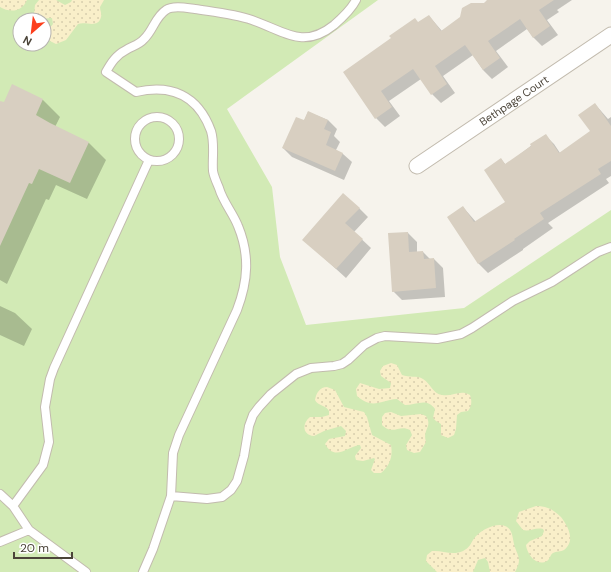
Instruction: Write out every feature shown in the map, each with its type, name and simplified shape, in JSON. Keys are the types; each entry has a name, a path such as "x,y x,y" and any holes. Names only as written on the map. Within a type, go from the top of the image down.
{"street":[{"name":"Bethpage Court","path":"417,166 611,35"}],"lane":[{"path":"143,572 172,496 173,453 179,435 241,299 246,274 246,254 238,226 220,192 213,172 211,132 197,107 187,98 176,92 163,89 150,89 136,92 106,72 119,54 139,44 145,39 160,14 167,9 187,8 227,14 251,20 296,37 307,38 317,36 326,31 342,18 356,0"},
{"path":"157,116 165,118 175,124 179,131 179,146 171,157 156,162 149,160 139,152 136,145 135,137 137,129 143,122 150,118 157,116"},
{"path":"13,506 43,465 49,442 45,407 52,374 149,160"},
{"path":"172,496 207,499 222,497 231,490 237,481 244,456 248,426 253,415 272,394 296,374 311,368 342,364 364,345 377,338 386,336 437,339 461,334 513,301 552,282 598,252 611,246"},
{"path":"0,494 13,506 30,530 86,572"},
{"path":"0,542 30,530"}],"green space":[{"path":"0,0 378,0 227,109 272,187 280,257 306,325 464,308 611,210 611,572 0,572"}],"sand":[{"path":"0,0 27,0 22,7 12,11 0,7"},
{"path":"39,0 56,0 65,5 72,0 104,0 100,7 101,17 97,23 78,24 66,40 56,44 52,42 52,12 34,12 35,5"},
{"path":"391,363 397,365 402,375 423,379 436,393 450,395 466,393 470,395 471,401 468,411 461,412 457,415 454,435 448,438 441,435 441,424 433,418 435,409 428,403 421,402 405,405 397,399 377,403 368,403 357,396 356,389 360,383 379,389 390,388 391,383 381,376 380,371 383,366"},
{"path":"327,387 335,390 344,407 364,412 372,435 391,445 392,453 390,460 387,467 381,473 374,473 371,470 375,459 374,458 363,461 356,460 355,456 361,448 360,445 342,452 333,452 329,449 325,444 329,439 345,436 346,431 341,426 324,431 314,436 305,431 304,428 307,419 310,417 322,417 329,415 328,409 315,400 319,391 322,388"},
{"path":"391,412 401,416 421,414 426,416 428,426 425,434 426,442 420,452 414,453 407,450 406,445 412,435 410,430 403,428 389,430 382,425 382,417 385,413"},
{"path":"536,506 553,510 561,517 570,534 570,542 568,546 563,551 553,553 547,561 543,562 536,561 530,556 526,545 530,541 542,536 544,531 543,529 523,530 516,521 519,512"},
{"path":"500,525 507,527 512,534 519,557 519,563 515,572 490,572 488,562 485,558 478,560 473,572 437,572 426,561 427,555 432,551 455,553 463,551 468,548 475,537 481,532 492,526"}],"building":[{"path":"487,0 554,0 539,10 550,26 533,38 520,19 488,41 500,58 483,70 465,45 435,66 447,84 431,95 413,69 381,91 392,107 375,119 343,72 391,38 389,36 415,18 418,22 429,15 441,31 460,17 462,8 471,3 484,3"},
{"path":"12,84 43,99 36,115 89,142 70,183 39,169 32,184 29,183 0,246 0,101 4,102"},
{"path":"595,103 611,126 611,161 598,169 601,174 540,213 544,219 478,264 447,217 463,206 474,222 505,202 484,170 501,158 505,164 531,146 530,144 546,134 559,153 590,131 578,115"},
{"path":"308,111 328,120 324,129 331,132 326,145 343,153 335,171 282,148 296,117 304,120"},
{"path":"343,193 360,208 345,223 363,239 336,269 302,240"},
{"path":"408,232 409,252 423,251 424,259 434,258 436,288 392,292 388,233"}]}
